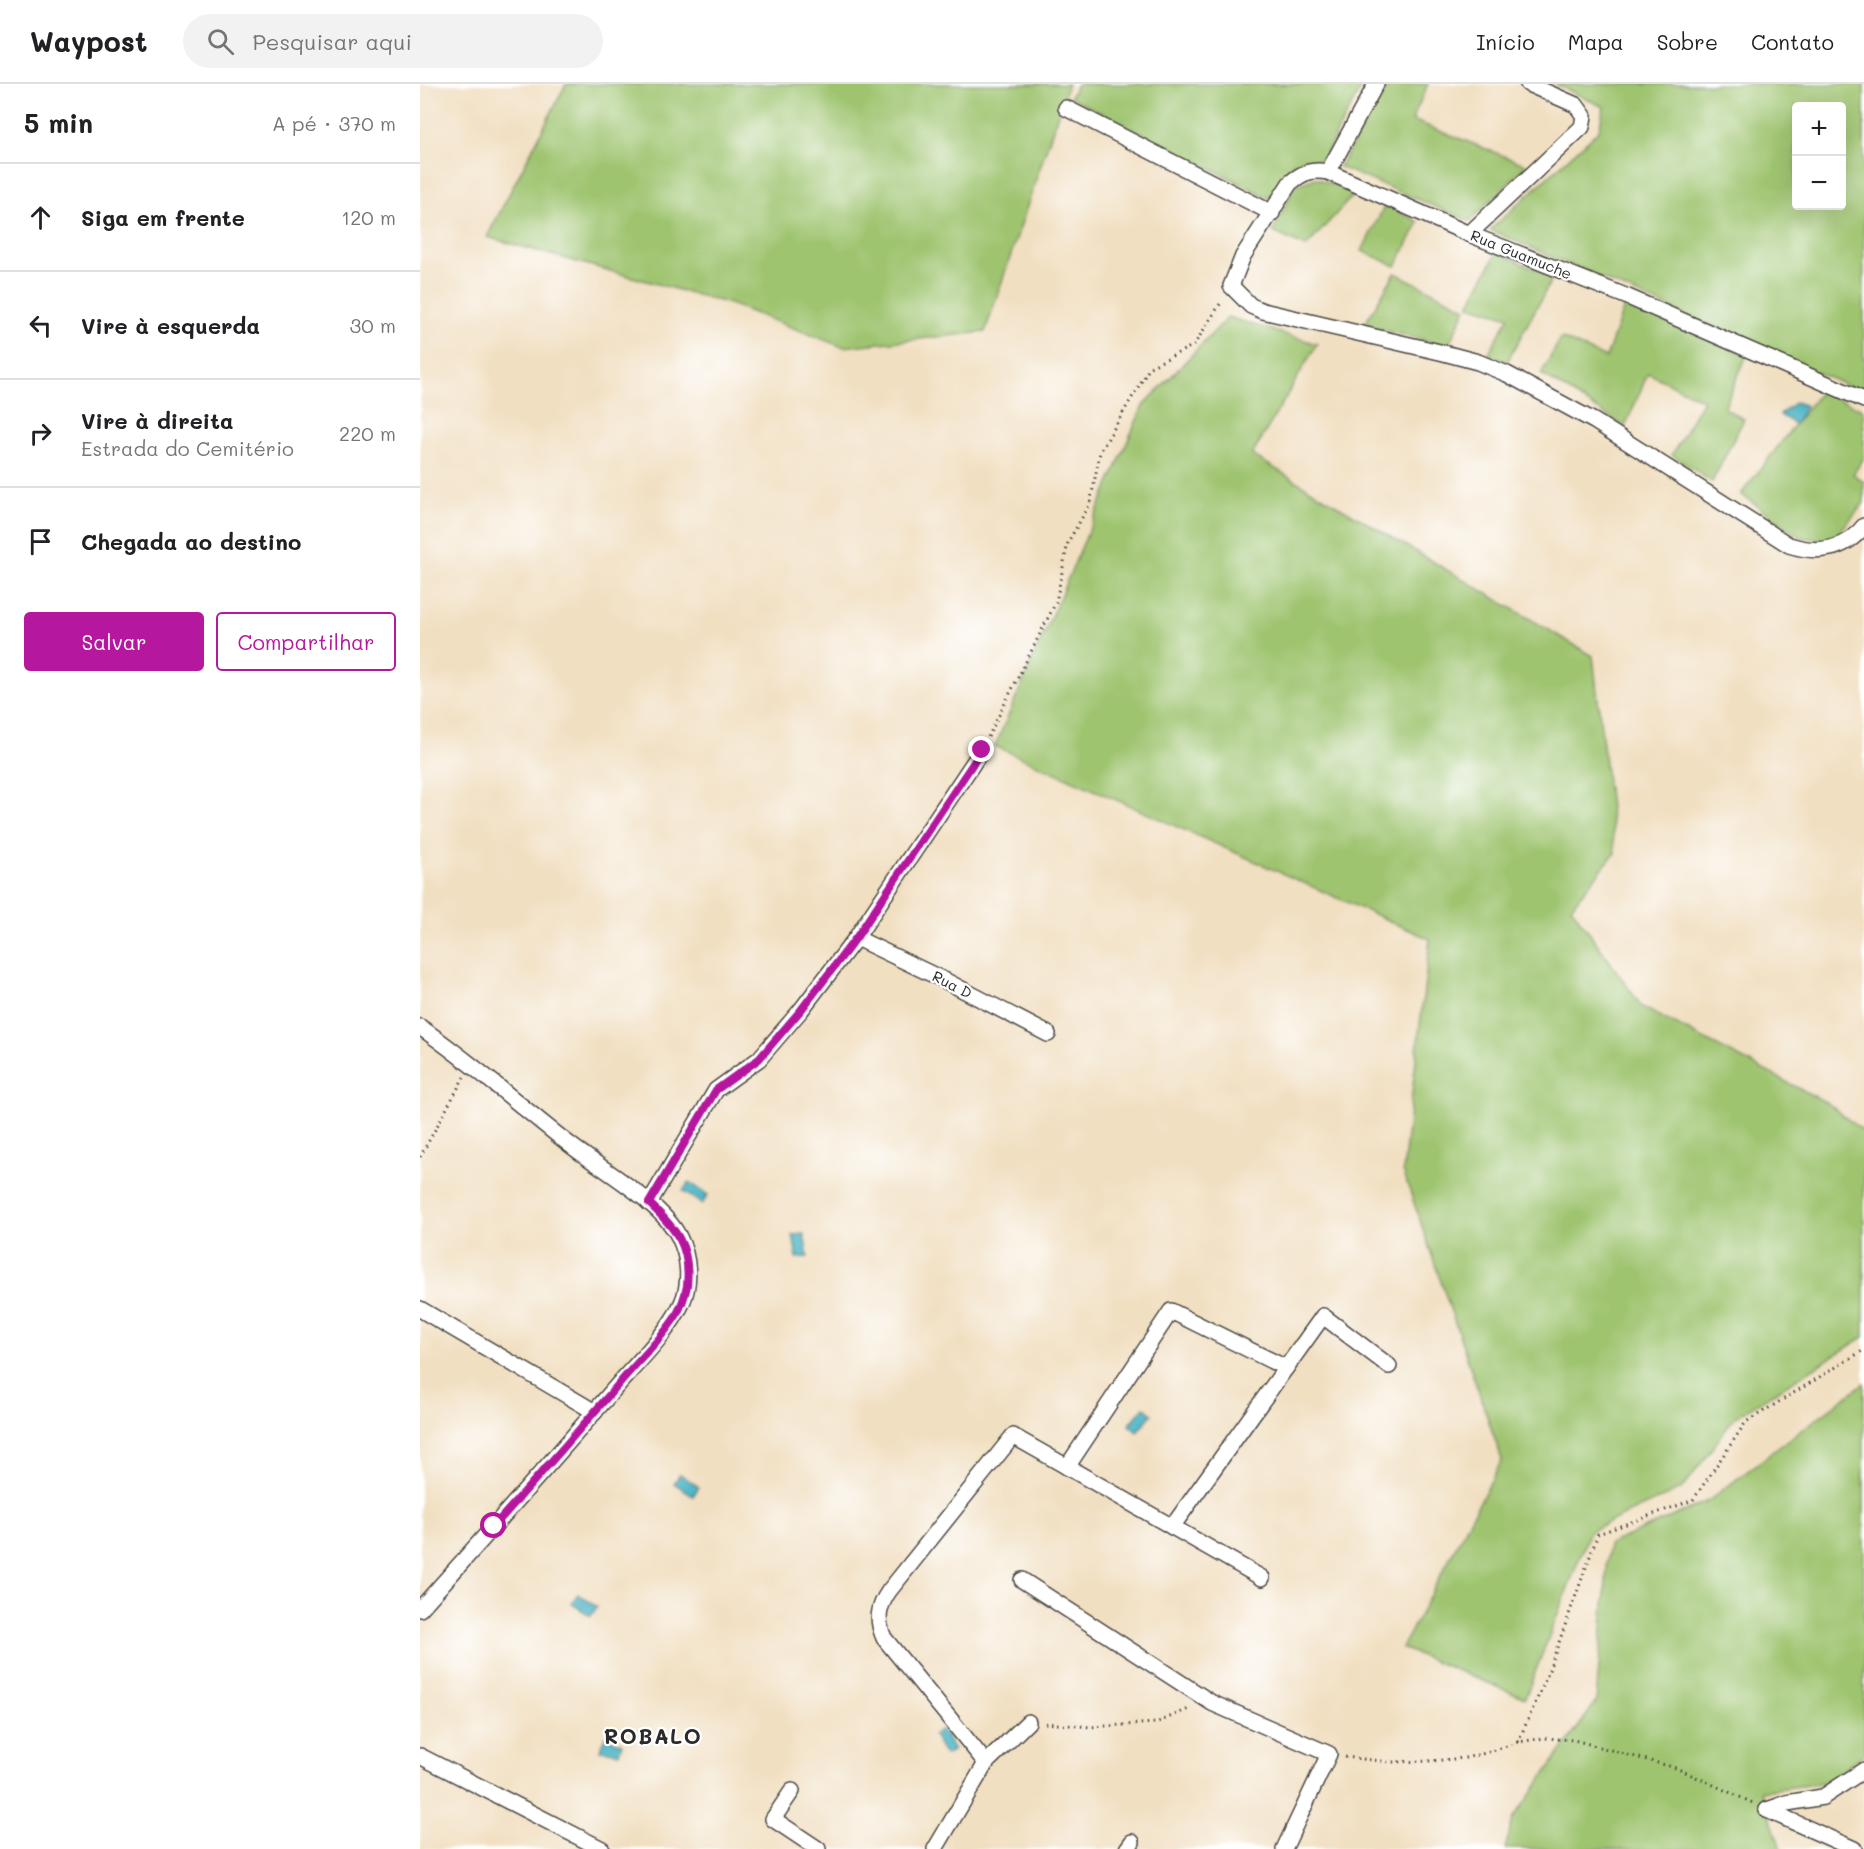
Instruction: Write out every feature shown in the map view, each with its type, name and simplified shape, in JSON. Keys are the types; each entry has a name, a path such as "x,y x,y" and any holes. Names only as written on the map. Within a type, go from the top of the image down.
{"street":[{"path":"1376,84 1328,172 1317,170 1299,176 1290,183 1242,256 1231,286 1251,306 1263,311 1478,362 1507,374 1594,421 1789,544 1820,551 1832,549 1851,539 1864,526"},
{"path":"1469,234 1582,127 1584,116 1576,105 1528,84"},
{"path":"1066,108 1272,213"},
{"name":"Rua Guamuche","path":"1328,172 1469,234 1628,297 1864,400"},
{"path":"649,1203 716,1090 759,1059 801,1010 856,938 982,750"},
{"name":"Rua D","path":"856,938 944,980 1047,1034"},
{"path":"420,1027 649,1203 672,1225 679,1238 688,1268 686,1288 675,1317 595,1412 420,1609"},
{"path":"420,1310 595,1412"},
{"path":"1067,1467 1172,1311 1286,1368"},
{"path":"1172,1527 1323,1316 1389,1366"},
{"path":"986,1763 884,1638 878,1619 879,1609 889,1591 1013,1436 1262,1578"},
{"path":"1022,1580 1209,1700 1329,1754 1284,1849"},
{"path":"936,1849 986,1763 1028,1722"},
{"path":"420,1756 602,1849"},
{"path":"1767,1810 1787,1803 1823,1797 1864,1770"},
{"path":"792,1791 773,1820 818,1849"},
{"path":"1767,1810 1823,1842 1854,1849"}],"path":[{"path":"982,750 1056,602 1068,542 1090,504 1101,452 1150,367 1194,345 1231,286"},
{"path":"420,1157 471,1065"},
{"path":"1518,1742 1545,1681 1598,1534 1693,1500 1746,1422 1864,1350"},
{"path":"1028,1722 1090,1727 1156,1723 1209,1700"},
{"path":"1329,1754 1390,1761 1431,1761 1465,1758 1518,1742 1545,1738 1574,1740 1676,1768 1767,1810"}],"green space":[{"path":"566,84 1068,84 985,332 843,347 730,304 487,237"},
{"path":"1077,84 1363,84 1323,159 1293,163 1271,199 1070,97"},
{"path":"1389,84 1428,84 1412,120 1527,165 1470,221 1339,167"},
{"path":"1555,84 1864,84 1864,393 1490,230 1599,130 1604,107"},
{"path":"1316,178 1355,193 1306,247 1273,232 1295,185"},
{"path":"1385,205 1419,222 1396,266 1362,251"},
{"path":"1497,252 1553,277 1507,362 1488,354 1509,317 1469,305"},
{"path":"1395,273 1466,308 1448,346 1364,325"},
{"path":"1625,304 1747,355 1724,408 1744,419 1712,482 1672,455 1703,400 1648,373 1625,427 1541,374 1561,338 1606,358"},
{"path":"1228,317 1317,344 1252,455 1593,656 1615,853 1571,907 1642,1007 1827,1103 1864,1132 1864,1337 1735,1417 1683,1488 1590,1531 1525,1698 1402,1648 1502,1460 1403,1171 1430,939 995,746 1143,406"},
{"path":"1821,391 1864,410 1864,458 1853,474 1864,482 1864,503 1832,541 1800,537 1741,494"},
{"path":"1864,1383 1864,1754 1824,1783 1761,1791 1781,1849 1505,1849 1513,1819 1596,1702 1609,1544 1708,1501"}],"water":[{"path":"1795,402 1806,406 1795,424 1780,415"},
{"path":"689,1182 708,1195 702,1204 683,1191"},
{"path":"804,1234 808,1257 797,1258 793,1235"},
{"path":"1144,1407 1152,1414 1137,1432 1129,1425"},
{"path":"680,1474 699,1487 693,1496 674,1483"},
{"path":"578,1594 597,1607 591,1616 571,1603"},
{"path":"942,1730 954,1750 945,1755 933,1735"},
{"path":"605,1736 622,1744 619,1753 601,1750"}],"district":[{"name":"ROBALO","path":"653,1737"}],"route":[{"path":"494,1526 675,1317 683,1301 686,1288 688,1268 685,1253 672,1225 649,1203 716,1090 759,1059 801,1010 856,938 982,750"}]}
